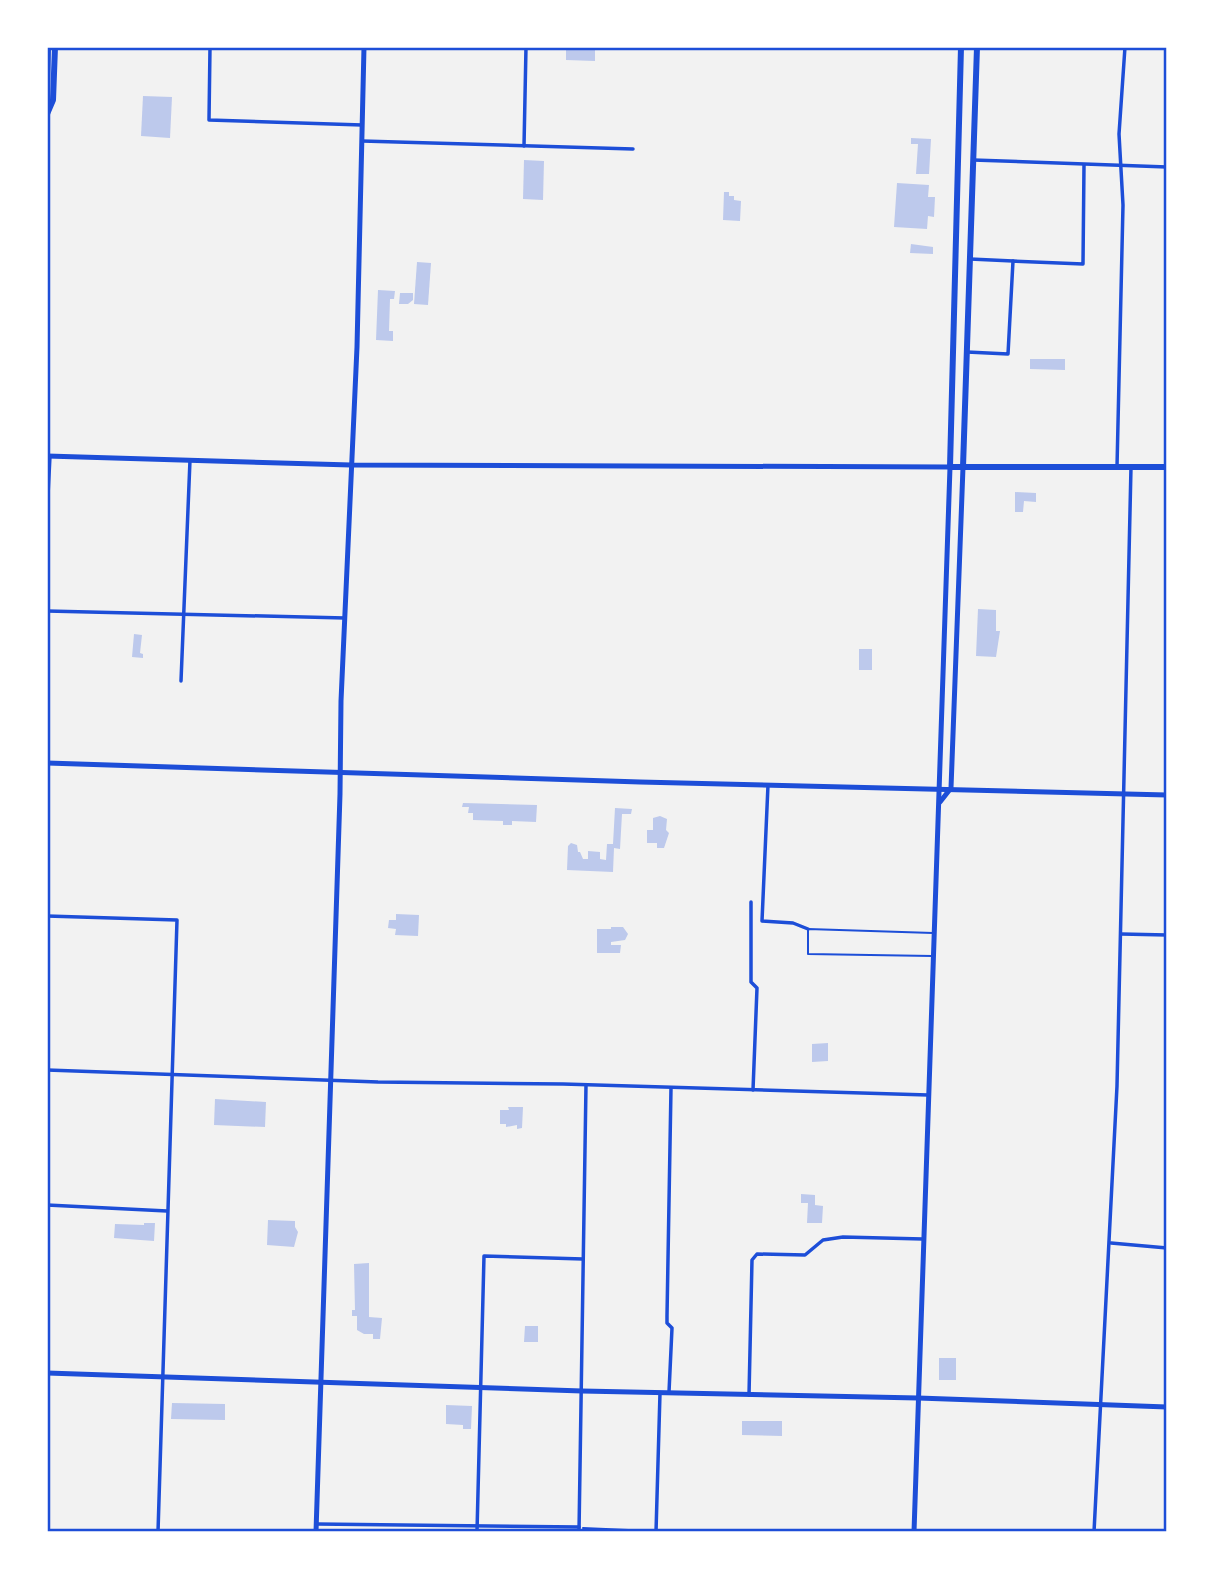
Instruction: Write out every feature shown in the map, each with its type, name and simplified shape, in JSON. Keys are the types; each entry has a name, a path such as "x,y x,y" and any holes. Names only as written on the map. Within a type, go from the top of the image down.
{"main road":[{"path":"47,94 48,47"},
{"path":"47,114 54,100 55,47"},
{"path":"961,47 950,467 1167,467"},
{"path":"963,467 977,47"},
{"path":"960,100 975,101"},
{"path":"955,259 970,259"}],"street":[{"path":"210,47 209,120 362,125"},
{"path":"316,1532 345,618 357,346 363,47"},
{"path":"524,146 526,47"},
{"path":"1117,467 1123,205 1119,134 1125,47"},
{"path":"361,141 633,149"},
{"path":"973,160 1167,167"},
{"path":"970,259 1083,264 1084,165"},
{"path":"967,352 1008,354 1013,261"},
{"path":"47,515 48,456 351,465 950,467 914,1532"},
{"path":"181,681 182,625 186,614 190,460"},
{"path":"940,802 951,788 963,467"},
{"path":"1094,1532 1111,1243 1132,467"},
{"path":"47,611 345,618"},
{"path":"47,763 1167,795"},
{"path":"768,785 762,921 793,922 808,929"},
{"path":"751,902 751,982 757,988 753,1090"},
{"path":"47,916 177,920 158,1532"},
{"path":"1121,933 1167,935"},
{"path":"47,1070 928,1095"},
{"path":"317,1524 579,1530 586,1085"},
{"path":"669,1393 671,1328 667,1323 667,1316 671,1087"},
{"path":"47,1205 168,1211"},
{"path":"749,1395 752,1260 757,1254 805,1255 823,1240 843,1237 923,1239"},
{"path":"1111,1243 1167,1248"},
{"path":"477,1529 484,1256 583,1259"},
{"path":"47,1373 1167,1407"},
{"path":"660,1393 656,1531 672,1532"}],"lane":[{"path":"933,957 808,954 808,929 934,933"}],"path":[{"path":"579,1530 656,1531"}],"building":[{"path":"566,47 595,47 595,61 566,60"},
{"path":"143,96 172,97 170,138 141,136"},
{"path":"911,138 931,139 929,174 916,174 918,144 911,144"},
{"path":"524,160 544,161 543,200 523,199"},
{"path":"897,183 929,185 928,197 935,197 934,217 928,216 927,229 894,227"},
{"path":"724,192 734,196 734,200 741,201 740,221 723,220"},
{"path":"911,244 933,247 933,254 910,253"},
{"path":"417,262 431,263 428,305 414,304"},
{"path":"378,290 395,291 394,299 390,299 389,331 393,331 393,341 376,340"},
{"path":"400,293 413,293 413,300 408,304 399,304"},
{"path":"1030,359 1065,359 1065,370 1030,369"},
{"path":"1015,492 1036,493 1036,502 1024,501 1023,512 1015,512"},
{"path":"978,609 996,610 996,631 1000,631 996,657 976,656"},
{"path":"134,634 142,635 140,653 143,658 132,657"},
{"path":"859,649 872,649 872,670 859,670"},
{"path":"463,803 537,805 536,822 512,821 512,825 503,825 503,821 473,820 473,813 468,813 469,807 462,807"},
{"path":"615,808 632,809 631,814 622,814 620,849 614,848 613,872 567,870 568,846 571,843 577,845 583,859 588,859 588,851 600,852 600,859 606,860 607,844 613,844"},
{"path":"660,816 667,819 666,830 669,833 664,848 657,848 657,843 647,843 647,830 653,830 653,818"},
{"path":"396,914 419,915 418,936 395,935 396,929 388,928 389,920 396,920"},
{"path":"623,927 628,934 625,940 611,942 611,945 621,945 620,953 597,953 597,929"},
{"path":"828,1043 828,1061 812,1062 812,1044"},
{"path":"215,1099 266,1102 265,1127 214,1125"},
{"path":"508,1107 523,1107 522,1128 500,1124 500,1110 509,1110"},
{"path":"801,1194 815,1195 815,1205 823,1206 822,1223 807,1223 808,1203 801,1203"},
{"path":"268,1220 295,1221 298,1232 294,1247 267,1245"},
{"path":"155,1223 154,1241 114,1238 115,1224"},
{"path":"369,1263 369,1317 382,1318 380,1339 373,1339 373,1334 364,1334 357,1330 357,1316 352,1316 352,1310 355,1310 354,1264"},
{"path":"525,1326 538,1326 538,1342 524,1342"},
{"path":"939,1358 956,1358 956,1380 939,1380"},
{"path":"172,1403 225,1404 225,1420 171,1419"},
{"path":"446,1405 472,1406 471,1429 463,1429 463,1425 446,1424"},
{"path":"742,1421 782,1421 782,1436 742,1435"}]}
